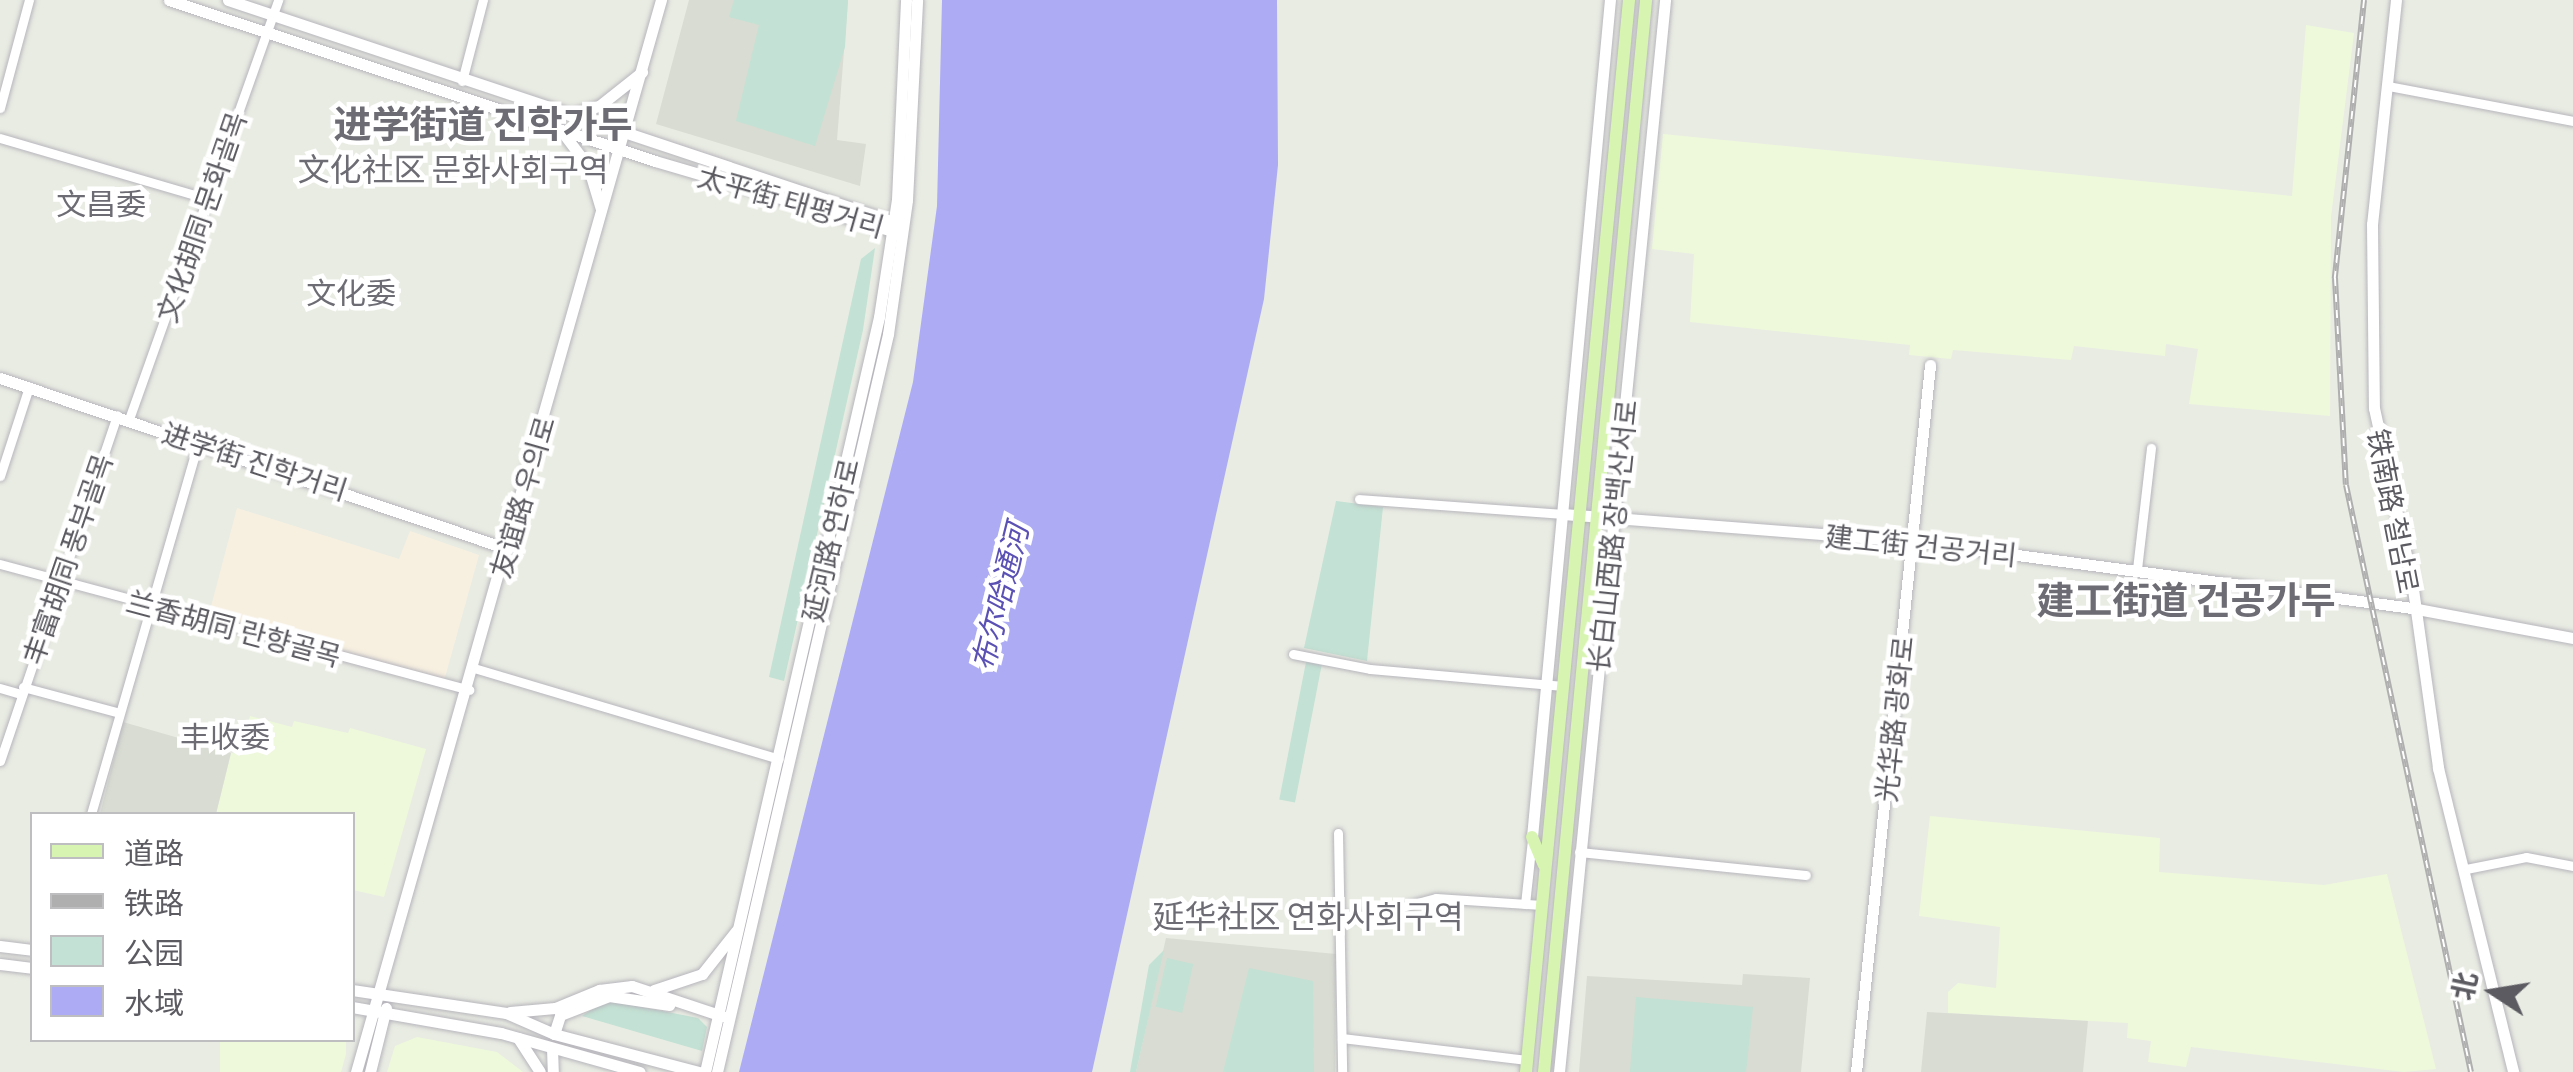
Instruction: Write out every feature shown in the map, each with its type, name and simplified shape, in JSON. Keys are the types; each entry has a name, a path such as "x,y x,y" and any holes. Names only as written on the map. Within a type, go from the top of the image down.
{"main road":[{"name":"太平街 태평거리","path":"170,0 620,150 898,231"},
{"name":"太平街 태평거리","path":"228,0 462,82 894,220 898,231"},
{"name":"友谊路 우의로","path":"370,1072 381,994 661,0"},
{"path":"894,220 906,0"},
{"name":"延河路 연하로","path":"702,1072 724,1020 882,360 898,231 917,0"},
{"name":"长白山西路 장백산서로","path":"1532,837 1610,0"},
{"name":"长白山西路 장백산서로","path":"1527,1066 1629,0"},
{"name":"长白山西路 장백산서로","path":"1559,1072 1598,516 1646,0"},
{"name":"长白山西路 장백산서로","path":"1544,1072 1614,517 1665,0"},
{"name":"铁南路 철남로","path":"2396,0 2372,224 2369,340 2380,442 2412,582 2412,608 2438,768 2513,1072"},
{"path":"567,116 599,106 642,72"},
{"path":"561,131 588,166 602,213"},
{"name":"延河路 연하로","path":"717,1072 740,926 898,231"},
{"name":"光华路 광화로","path":"1856,1072 1930,365"},
{"name":"进学街 진학거리","path":"0,378 508,549"},
{"name":"建工街 건공거리","path":"1562,514 1913,542 2412,608 2573,638"},
{"path":"1532,837 1545,867"},
{"path":"355,990 506,1012 555,1008 608,988 645,990 695,979 740,926"},
{"path":"0,946 30,950"},
{"path":"0,964 30,968"},
{"path":"645,990 724,1020"},
{"path":"554,1034 560,1015 609,996 634,996 724,1020"},
{"path":"355,1007 518,1038 640,1072"},
{"name":"友谊路 우의로","path":"356,1072 380,1011"},
{"path":"506,1012 554,1034 702,1072"},
{"path":"518,1038 540,1072"},
{"path":"355,1040 362,1050"},
{"path":"552,1048 553,1072"}],"street":[{"path":"0,108 29,0"},
{"name":"文化胡同 문화골목","path":"123,417 209,199 278,0"},
{"path":"462,82 484,0"},
{"path":"2388,86 2573,121"},
{"path":"0,138 209,199"},
{"path":"0,476 29,387"},
{"name":"丰富胡同 풍부골목","path":"0,761 58,580 123,417"},
{"path":"91,812 147,604 198,442"},
{"path":"2137,570 2151,448"},
{"path":"1360,498 1562,514"},
{"name":"兰香胡同 란향골목","path":"0,564 469,690"},
{"path":"1293,654 1370,669 1563,686"},
{"path":"474,668 779,759"},
{"path":"0,688 116,712"},
{"path":"1338,833 1342,1072"},
{"path":"1525,904 1532,837"},
{"path":"1572,851 1806,875"},
{"path":"2466,869 2526,857 2573,866"},
{"path":"1339,916 1368,916 1436,898 1542,905"},
{"path":"1342,1038 1527,1066"}],"shaded area":[{"path":"689,0 848,0 837,140 866,144 860,186 656,124"},
{"path":"2306,25 2354,33 2331,217 2330,416 2189,404 2198,349 2166,344 2165,356 2074,346 2071,360 1953,350 1951,359 1909,355 1910,345 1690,322 1694,254 1652,249 1663,134 2292,196"},
{"path":"237,508 399,559 410,531 479,555 444,681 208,618"},
{"path":"250,716 292,727 294,721 348,733 350,728 426,749 384,897 355,890 355,812 216,812 231,753 240,754"},
{"path":"123,722 231,753 216,812 100,812"},
{"path":"1930,816 2160,838 2159,872 2324,885 2387,874 2436,1069 2404,1072 2191,1047 2186,1067 2148,1062 2151,1041 2127,1038 2128,1023 1948,1013 1948,992 1958,983 1996,988 2000,927 1919,916"},
{"path":"1166,938 1336,954 1335,1072 1136,1072"},
{"path":"1743,974 1810,978 1801,1072 1579,1072 1587,976 1742,985"},
{"path":"1927,1012 2088,1021 2083,1072 1921,1072"},
{"path":"417,1037 497,1052 523,1072 387,1072 395,1046"},
{"path":"220,1042 346,1042 341,1072 220,1072"}],"green space":[{"path":"734,0 848,0 845,47 815,146 736,121 759,25 729,17"},
{"path":"875,248 863,330 784,681 769,677 861,259"},
{"path":"1336,501 1383,507 1367,661 1304,648"},
{"path":"1306,662 1322,665 1295,802 1279,799"},
{"path":"1164,950 1136,1072 1130,1072 1149,965"},
{"path":"1167,958 1193,964 1182,1013 1156,1007"},
{"path":"1249,968 1313,981 1314,1072 1223,1072"},
{"path":"1636,997 1753,1007 1746,1072 1630,1072"},
{"path":"606,1000 698,1018 707,1027 702,1051 582,1016"}],"water":[{"name":"布尔哈通河","path":"942,0 1277,0 1278,165 1264,299 1092,1072 739,1072 913,382 937,206"}],"railway":[{"path":"2364,0 2335,278 2346,485 2471,1072"}],"district":[{"name":"进学街道 진학가두","path":"483,123"},
{"name":"文化社区 문화사회구역","path":"453,168"},
{"name":"文昌委","path":"101,203"},
{"name":"文化委","path":"351,292"},
{"name":"建工街道 건공가두","path":"2186,599"},
{"name":"丰收委","path":"225,736"},
{"name":"延华社区 연화사회구역","path":"1308,915"}]}
